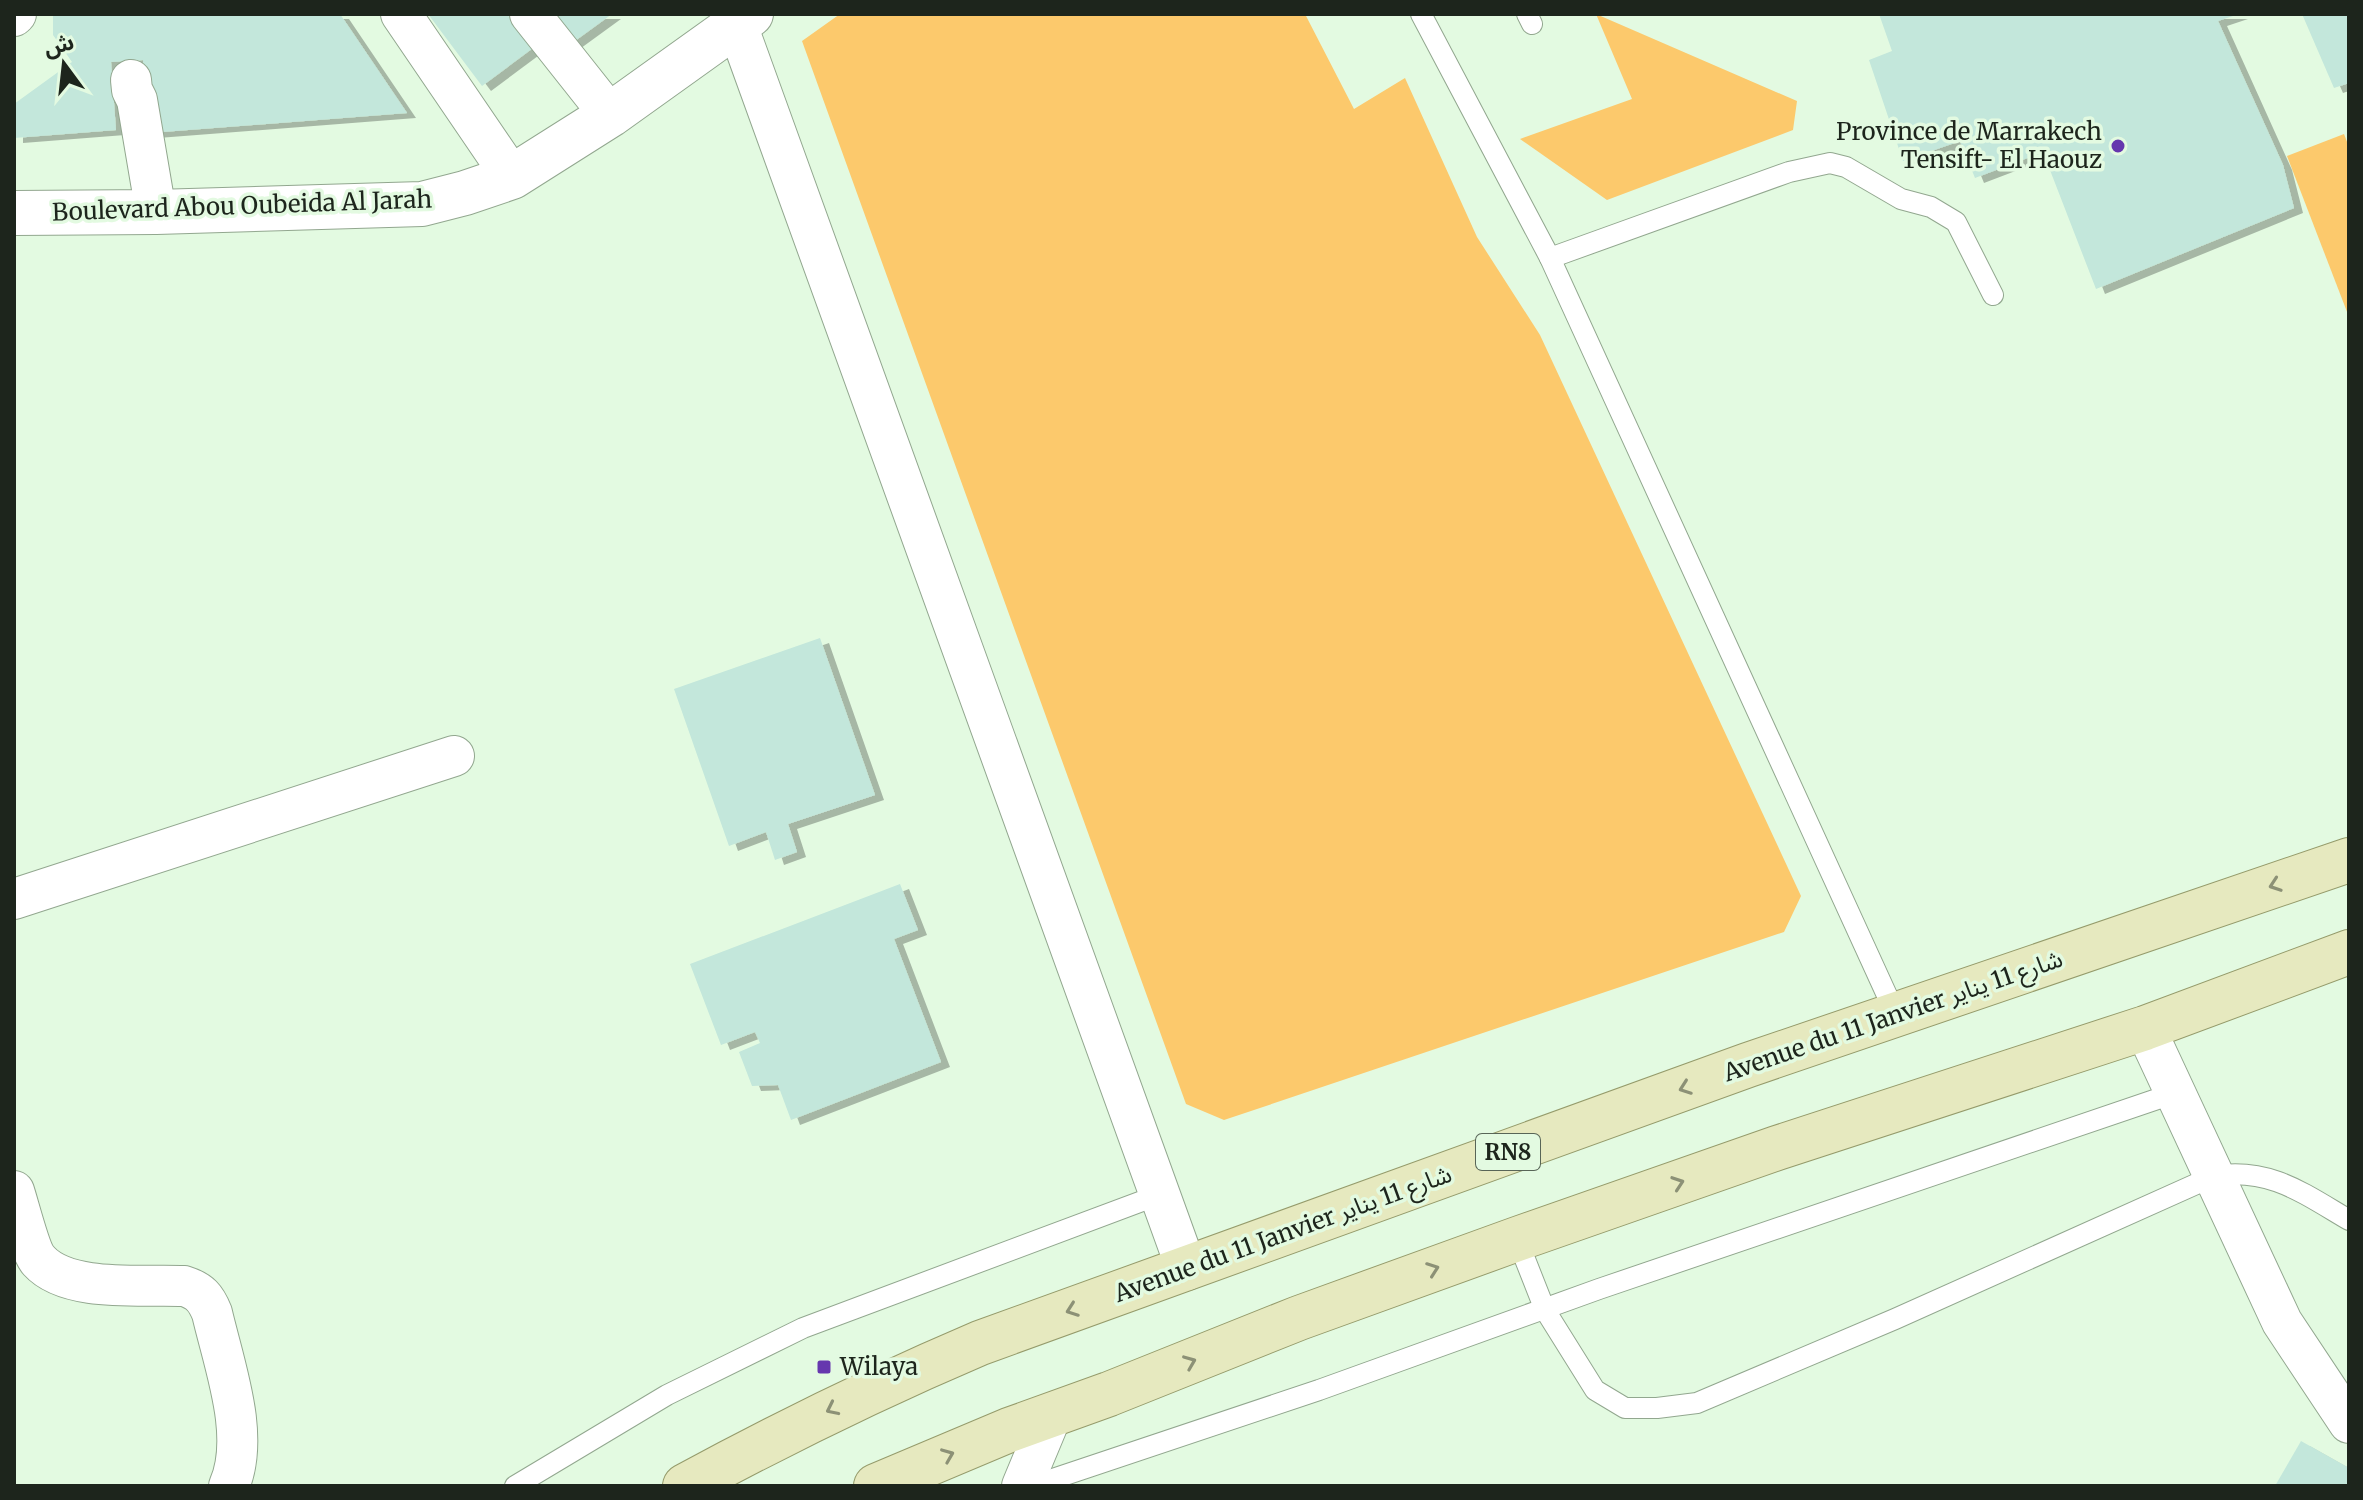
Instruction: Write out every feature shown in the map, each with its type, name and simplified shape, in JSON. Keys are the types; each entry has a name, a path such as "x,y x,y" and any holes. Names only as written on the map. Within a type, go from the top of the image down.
{"main road":[{"name":"Avenue du 11 Janvier شارع 11 يناير","path":"685,1486 875,1388 980,1343 1748,1065 2349,860"},
{"path":"876,1486 931,1461 1299,1318 1777,1148 2145,1028 2349,952"}],"street":[{"path":"401,14 512,177"},
{"path":"530,14 610,115"},
{"path":"744,20 1187,1270"},
{"name":"Boulevard Abou Oubeida Al Jarah","path":"14,213 422,204 465,193 512,177 610,115 744,20"},
{"path":"131,80 156,212"},
{"path":"14,899 454,756"},
{"path":"2145,1028 2282,1322 2349,1423"},
{"path":"14,1191 37,1260 57,1276 84,1283 184,1286 206,1299 212,1313 236,1424 238,1458 229,1486"},
{"path":"1022,1486 1052,1414"}],"lane":[{"path":"1421,14 1550,258 1896,1015"},
{"path":"1550,258 1789,172 1830,163 1846,167 1901,199 1931,207 1956,222 1993,295"},
{"path":"1032,1486 1319,1390 1599,1289 2175,1093"},
{"path":"1517,1239 1545,1310 1595,1390 1625,1408 1657,1408 1697,1403 1895,1319 2214,1176 2238,1172 2269,1178 2349,1220"},
{"path":"515,1486 667,1395 803,1328 1161,1194"}],"shaded area":[{"path":"840,14 1305,14 1354,109 1405,78 1477,237 1540,335 1801,896 1784,932 1224,1120 1186,1104 802,41"},
{"path":"1596,14 1797,101 1793,130 1607,200 1520,139 1632,99"},
{"path":"2344,134 2349,147 2349,317 2287,156"}],"building":[{"path":"53,14 340,14 407,113 149,133 143,60 111,62 116,130 14,138 14,104 72,62 53,35"},
{"path":"428,14 507,14 533,48 482,86"},
{"path":"544,14 612,14 568,46"},
{"name":"Province de Marrakech Tensift- El Haouz","path":"1879,14 2239,14 2218,21 2283,165 2294,208 2096,289 2043,152 1975,178 1960,141 1903,161 1869,60 1892,51"},
{"path":"2302,14 2349,14 2349,83 2334,88"},
{"path":"820,638 875,795 788,824 797,852 775,860 766,832 729,846 674,689"},
{"path":"900,884 918,930 894,939 941,1062 791,1120 778,1085 752,1086 739,1052 760,1043 755,1032 721,1045 690,964"},
{"path":"2301,1441 2349,1468 2349,1486 2275,1486"}],"place":[{"name":"Province de Marrakech Tensift- El Haouz","path":"2118,146"},
{"name":"Wilaya","path":"824,1367"}]}
